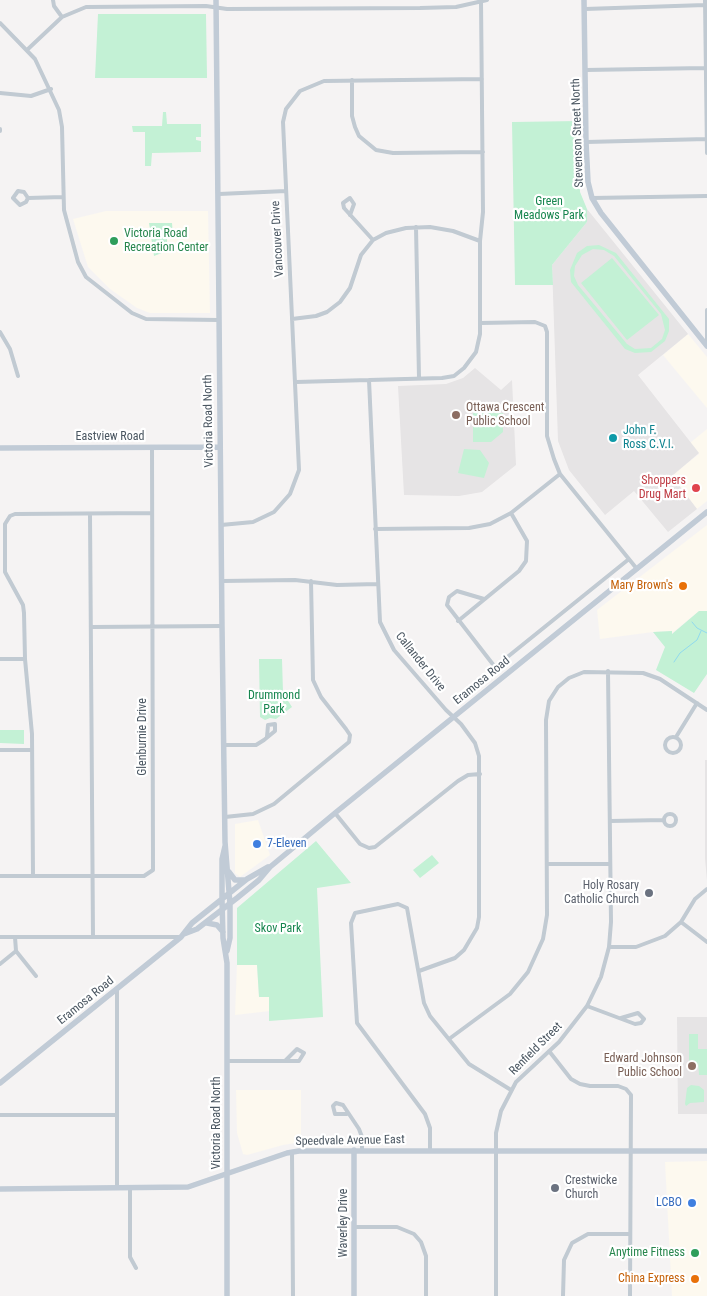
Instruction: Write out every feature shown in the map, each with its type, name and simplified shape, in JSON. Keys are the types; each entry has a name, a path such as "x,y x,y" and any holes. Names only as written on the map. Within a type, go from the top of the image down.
{"main road":[{"name":"Victoria Road North","path":"216,0 222,626 225,817 230,904 230,938 227,951 227,1296"},
{"name":"Stevenson Street North","path":"584,0 586,142 588,182 592,198 601,213 707,345"},
{"name":"Eastview Road","path":"0,448 220,447"},
{"name":"Eramosa Road","path":"183,935 204,924 230,904 335,812 707,512"},
{"name":"Victoria Road North","path":"226,842 222,859 222,909 223,934 227,951"},
{"name":"Eramosa Road","path":"0,1083 183,935 192,924 247,879 270,867"},
{"path":"229,872 235,880 247,879"},
{"path":"204,924 217,924 223,934"},
{"name":"Waverley Drive","path":"354,1150 354,1296"},
{"name":"Speedvale Avenue East","path":"0,1189 188,1187 292,1152 496,1150 707,1152"}],"street":[{"path":"53,0 54,6 62,17"},
{"path":"28,49 62,17 86,7 150,6 216,7 227,9 420,8 456,7 487,0"},
{"path":"669,0 669,6"},
{"path":"705,0 707,153"},
{"path":"150,1 150,6"},
{"path":"296,382 448,377 464,368 476,352 480,341 480,241 483,212 481,1"},
{"path":"420,2 420,8"},
{"path":"584,9 705,6"},
{"path":"0,23 28,49 41,68 62,120 64,210 78,262 86,277 95,286 132,313 146,319 219,320"},
{"path":"586,70 705,68"},
{"path":"352,80 352,116 355,127 359,136 376,150 393,153 483,152"},
{"name":"Vancouver Drive","path":"221,525 242,524 266,517 284,504 299,470 283,122 286,109 293,97 316,82 352,80 482,80"},
{"path":"0,93 30,96 51,89"},
{"path":"586,142 707,139"},
{"path":"219,194 286,191"},
{"path":"592,198 707,196"},
{"path":"28,198 63,197"},
{"path":"350,215 373,240"},
{"path":"292,318 316,316 327,312 340,302 350,288 361,254 373,240 396,229 416,227 443,229 480,241"},
{"path":"416,227 419,378"},
{"path":"707,310 707,345"},
{"path":"480,323 535,322 545,326 547,332 547,436 552,454 560,474 637,569"},
{"path":"0,332 10,349 18,376"},
{"name":"Callander Drive","path":"368,380 378,614 389,642 405,664 453,717 477,747 480,774 479,917 477,928 464,950 455,958 419,971"},
{"name":"Glenburnie Drive","path":"0,876 144,876 151,873 154,866 152,447"},
{"path":"375,529 469,528 490,524 511,512 560,474"},
{"path":"458,621 519,571 527,556 527,541 511,512"},
{"path":"33,876 32,750 23,606 5,572 6,520 15,514 152,513"},
{"path":"90,514 93,937"},
{"path":"484,599 461,591 452,594 447,605 495,666 629,559"},
{"path":"222,581 311,581 337,586 377,584"},
{"path":"225,817 253,814 269,807 349,742 350,735 321,697 313,680 311,581"},
{"path":"91,627 222,626"},
{"path":"0,659 25,659"},
{"name":"Renfield Street","path":"496,1296 496,1150 498,1122 511,1090 528,1069 570,1029 587,1006 601,977 609,947 608,671"},
{"path":"449,1040 504,1000 519,984 531,966 546,926 546,720 548,704 558,687 569,678 584,672 643,673 660,679 707,710"},
{"path":"676,738 697,703"},
{"path":"224,745 256,745 267,737"},
{"path":"670,738 676,738 680,741 681,749 677,753 671,753 667,750 666,743 670,738"},
{"path":"0,750 32,750"},
{"path":"335,812 360,844 364,847 374,847 458,781 468,775 480,774"},
{"path":"610,821 664,820"},
{"path":"547,864 610,864"},
{"path":"609,947 629,948 647,944 665,936 681,922 696,899 707,889"},
{"path":"430,1150 430,1128 425,1114 357,1023 351,923 355,913 359,910 398,904 405,906 410,917 426,1010 469,1064 511,1090"},
{"path":"681,922 707,942"},
{"path":"0,937 183,935"},
{"path":"15,937 16,951 36,976"},
{"path":"0,964 16,951"},
{"path":"117,989 117,1188"},
{"path":"587,1006 621,1018 638,1024 642,1022 644,1017 638,1013 621,1018"},
{"path":"227,1061 285,1061 300,1061 304,1053 297,1049 285,1061"},
{"path":"549,1051 571,1079 590,1086 618,1086 629,1092 632,1099 630,1296"},
{"path":"347,1114 359,1128 362,1150"},
{"path":"0,1115 117,1115"},
{"path":"292,1152 293,1296"},
{"path":"130,1188 130,1257 136,1268"},
{"path":"354,1227 397,1227 414,1234 423,1246 426,1256 426,1296"},
{"path":"563,1296 564,1260 572,1243 588,1234 630,1234"}],"shaded area":[{"path":"587,209 688,334 638,375 699,453 672,476 697,509 668,532 634,491 605,515 569,470 558,441 552,265 587,222"},
{"path":"106,211 208,211 210,313 150,313 137,308 110,289 88,267 73,219"},
{"path":"688,334 707,357 707,408 663,355"},
{"name":"Ottawa Crescent Public School","path":"475,368 501,390 512,380 516,465 482,492 459,496 404,495 398,386 446,384 463,378"},
{"path":"707,429 707,501 697,509 671,476 699,454 690,443"},
{"path":"707,525 707,611 699,611 671,634 671,631 653,632 600,639 597,610"},
{"path":"705,760 707,760 707,881 705,858"},
{"path":"258,820 270,855 240,877 235,873 235,824"},
{"path":"237,965 257,965 259,997 269,997 270,1011 235,1015"},
{"name":"Edward Johnson Public School","path":"677,1017 707,1017 707,1114 678,1114"},
{"path":"236,1090 301,1090 301,1142 247,1155 243,1154 237,1133"},
{"path":"707,1161 707,1296 672,1296 665,1162"}],"green space":[{"path":"98,14 206,14 207,78 95,78"},
{"path":"163,112 166,112 167,124 201,124 201,137 196,137 196,140 201,141 201,152 152,153 151,166 145,166 145,132 133,132 132,126 162,126"},
{"name":"Green Meadows Park","path":"579,121 580,192 587,209 587,222 552,265 553,285 515,285 512,122"},
{"path":"149,223 172,223 173,236 167,236 167,251 154,256"},
{"path":"599,245 616,253 669,319 669,331 665,341 651,352 635,353 625,349 571,282 570,270 577,253 587,246","holes":["593,249 604,250 614,256 661,314 665,330 662,339 651,348 635,349 627,344 578,285 574,276 575,266 582,255"]},
{"path":"612,258 659,315 627,340 581,283"},
{"path":"473,413 503,413 503,432 491,442 473,442"},
{"path":"464,449 480,450 489,463 484,478 458,473"},
{"path":"699,611 707,611 707,674 694,693 656,670 665,647 653,632 672,631 672,634"},
{"name":"Drummond Park","path":"259,659 282,659 283,693 292,707 276,719 270,718 265,720 260,717"},
{"path":"0,730 24,730 24,744 0,743"},
{"name":"Skov Park","path":"316,841 351,883 317,888 323,1017 269,1021 269,997 259,997 257,965 237,965 237,908"},
{"path":"432,855 439,863 420,878 413,870"},
{"path":"689,1034 698,1034 698,1049 707,1049 707,1075 699,1075 698,1059 698,1068 689,1068"},
{"path":"691,1085 699,1086 704,1090 704,1102 690,1103 686,1106 687,1088"}],"waterway":[{"path":"692,622 697,628 707,633"},
{"path":"674,662 680,653 697,640 701,631"}],"place":[{"name":"Victoria Road Recreation Center","path":"114,241"},
{"name":"Ottawa Crescent Public School","path":"456,415"},
{"name":"John F. Ross C.V.I.","path":"613,438"},
{"name":"Shoppers Drug Mart","path":"696,488"},
{"name":"Mary Brown's","path":"683,586"},
{"name":"7-Eleven","path":"257,844"},
{"name":"Holy Rosary Catholic Church","path":"649,893"},
{"name":"Edward Johnson Public School","path":"692,1066"},
{"name":"Crestwicke Church","path":"555,1188"},
{"name":"LCBO","path":"692,1203"},
{"name":"Anytime Fitness","path":"695,1253"},
{"name":"China Express","path":"695,1279"}]}
